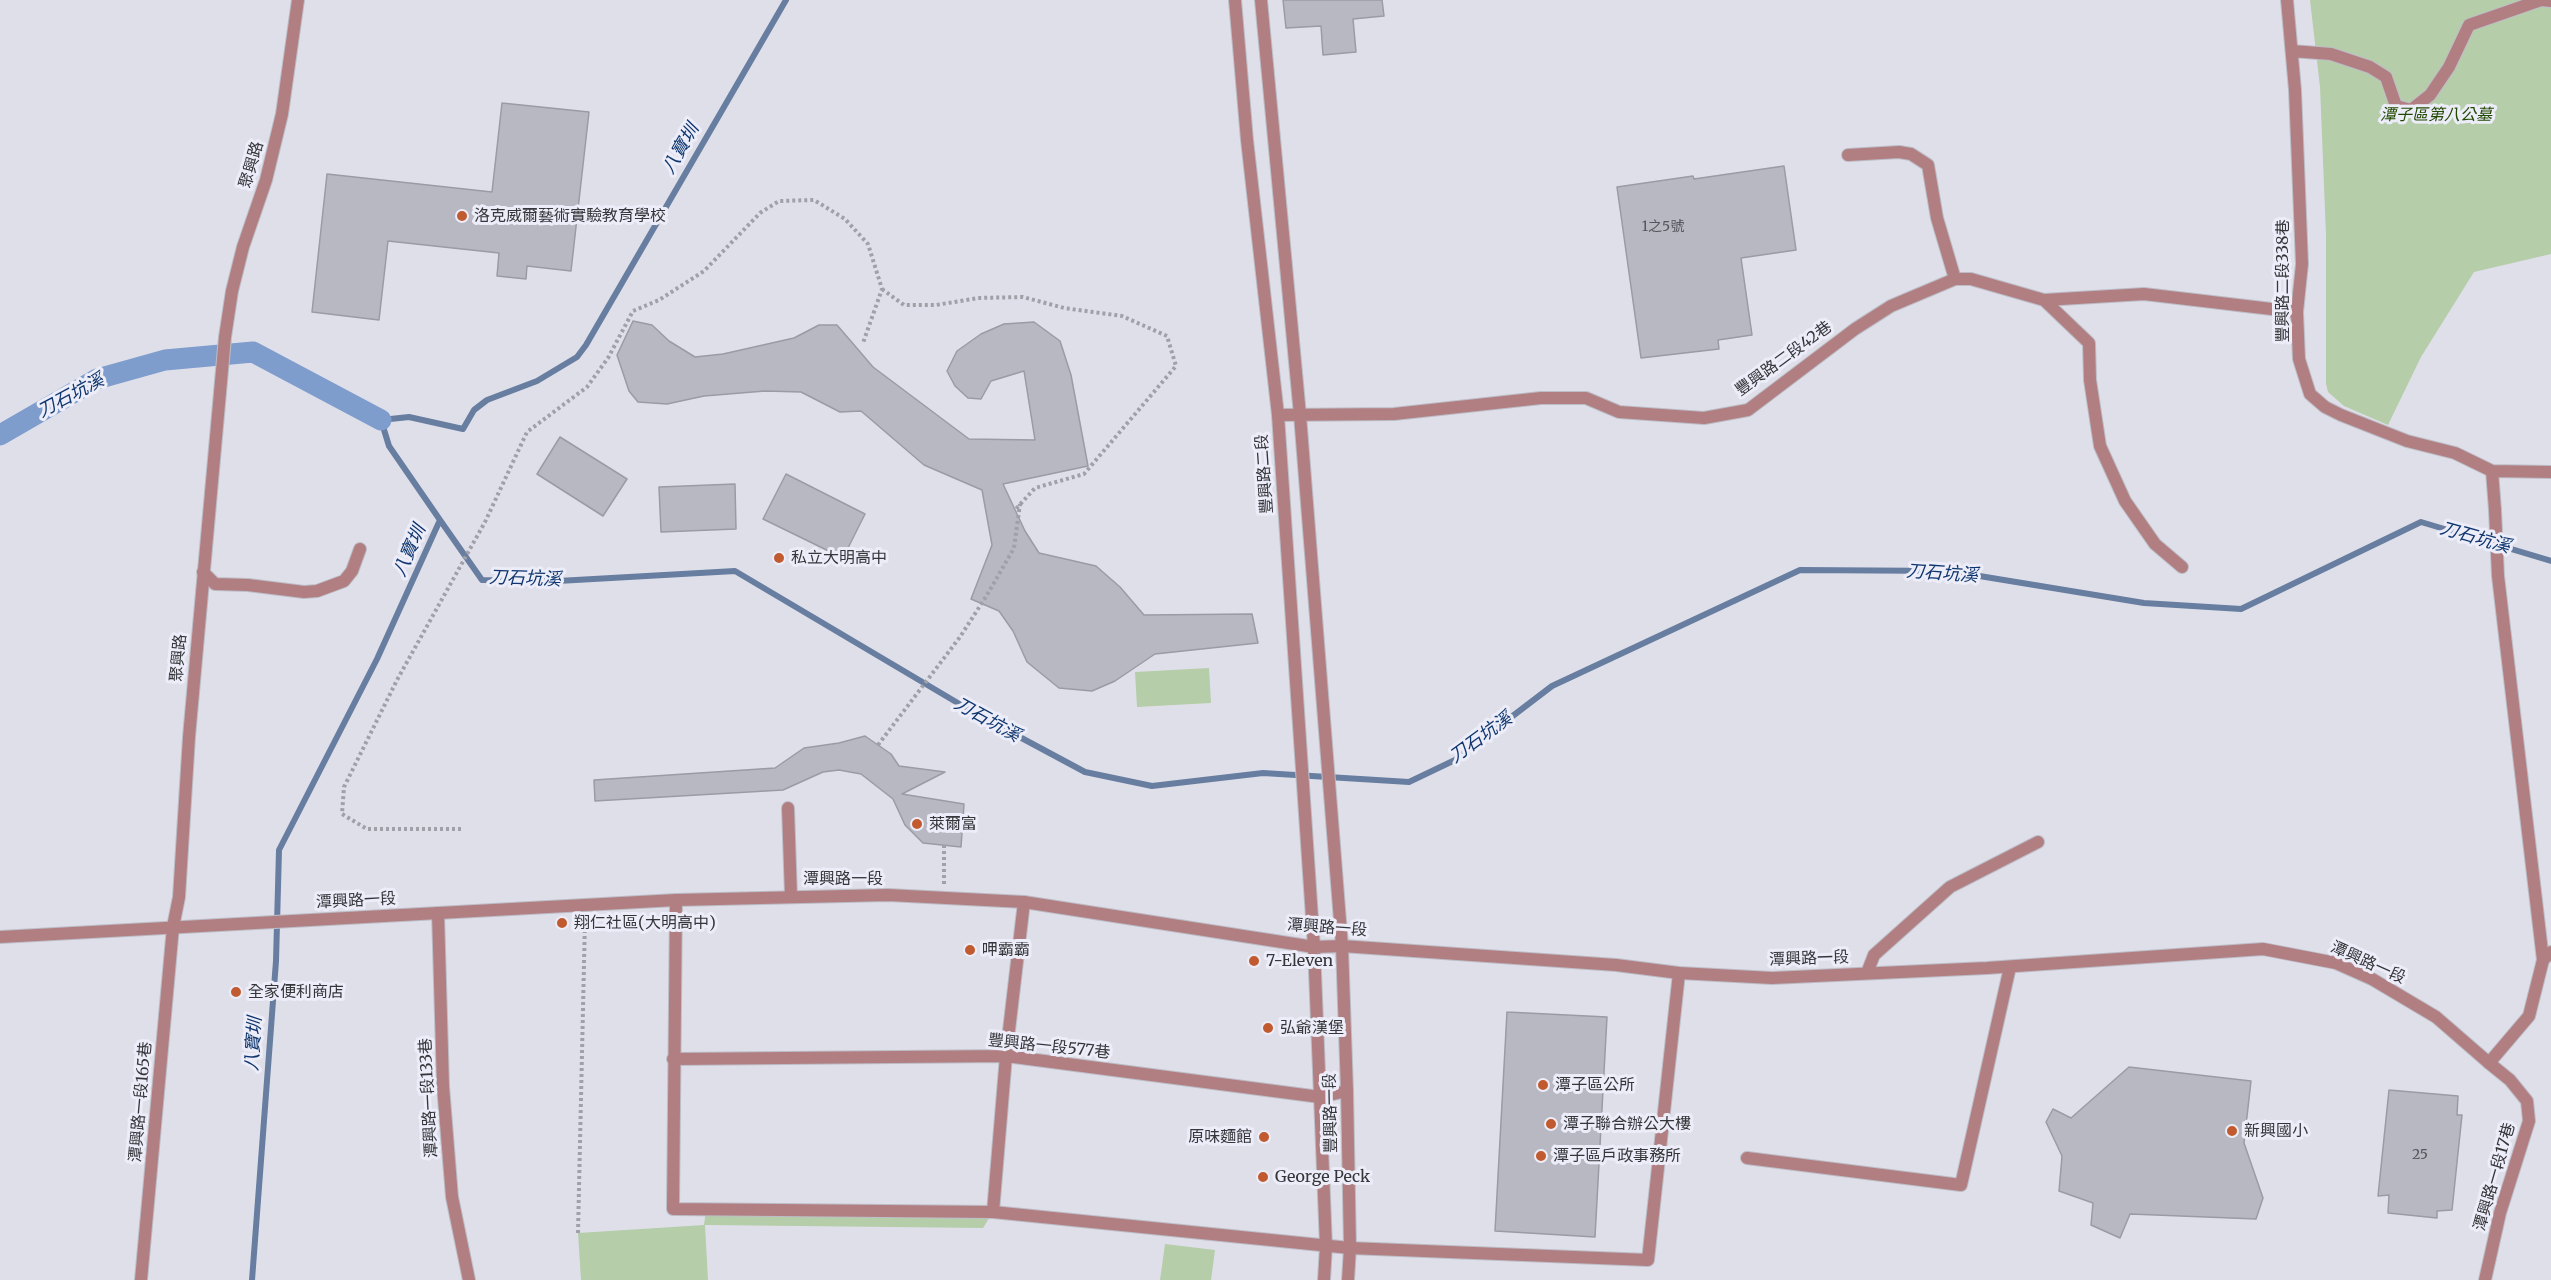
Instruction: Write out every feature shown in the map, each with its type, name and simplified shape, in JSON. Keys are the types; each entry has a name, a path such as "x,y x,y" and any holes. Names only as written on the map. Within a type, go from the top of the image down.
{"street":[{"name":"聚興路","path":"173,927 179,897 180,840 225,337 232,291 243,247 266,180 282,114 298,0"},
{"name":"豐興路二段","path":"1235,0 1246,140 1278,415 1314,947"},
{"path":"1261,0 1300,415 1342,946"},
{"name":"豐興路二段338巷","path":"2288,0 2302,264 2296,312 2299,359 2310,394 2325,407 2407,441 2456,453 2492,471"},
{"path":"2292,51 2331,54 2370,67 2386,77 2396,106 2411,110 2430,95 2449,67 2469,25 2541,0 2551,1"},
{"path":"1848,155 1899,152 1911,154 1928,165 1937,218 1955,279 1971,279 2044,300 2145,294 2296,312"},
{"name":"豐興路二段42巷","path":"1278,415 1394,414 1541,398 1586,398 1619,412 1704,418 1748,410 1855,329 1891,306 1955,279"},
{"path":"2044,300 2089,343 2090,380 2100,446 2125,501 2155,544 2182,567"},
{"path":"2489,1063 2529,1016 2547,956 2498,576 2492,471 2551,472"},
{"path":"203,572 214,584 248,585 304,592 317,591 344,581 352,570 360,549"},
{"path":"788,808 791,896"},
{"path":"1867,973 1874,955 1950,887 2038,842"},
{"name":"潭興路一段","path":"0,937 676,900 888,895 1024,902 1314,947 1342,946 1616,965 1679,973 1772,978 2010,967 2264,949 2336,963 2404,997 2436,1017 2489,1063"},
{"path":"676,900 673,1059 674,1209 993,1212 1350,1248 1648,1260 1679,973"},
{"path":"993,1212 1006,1056 1024,902"},
{"name":"潭興路一段133巷","path":"438,913 443,1086 452,1197 470,1280"},
{"name":"潭興路一段165巷","path":"141,1280 173,927"},
{"name":"豐興路一段","path":"1342,946 1350,1248 1348,1280"},
{"name":"豐興路一段","path":"1314,947 1326,1246 1324,1280"},
{"path":"1747,1158 1961,1185 2010,967"},
{"name":"豐興路一段577巷","path":"673,1059 1006,1056 1320,1097 1347,1090"},
{"name":"潭興路一段17巷","path":"2485,1280 2500,1213 2529,1122 2527,1101 2510,1080 2489,1063"}],"path":[{"path":"461,829 367,829 342,814 344,787 397,680 485,522 527,432 587,387 608,358 633,311 659,300 704,270 760,213 779,201 814,200 845,219 868,244 882,289 863,343"},
{"path":"882,289 904,305 936,305 978,298 1023,297 1064,308 1122,316 1167,336 1176,366 1084,474 1035,488 1015,510"},
{"path":"878,745 960,637 987,595 1014,548 1020,504"},
{"path":"944,845 945,898"},
{"path":"578,1233 584,905"}],"green space":[{"name":"潭子區第八公墓","path":"2310,0 2551,0 2551,254 2474,272 2421,357 2388,425 2344,406 2328,392 2326,384 2326,235 2320,87"},
{"path":"1209,668 1211,703 1137,707 1135,672"},
{"path":"706,1210 993,1212 983,1228 705,1225 708,1280 581,1280 578,1233 704,1225"},
{"path":"1165,1244 1215,1250 1211,1280 1160,1280"}],"building":[{"path":"1283,0 1382,0 1384,16 1353,19 1356,52 1323,55 1321,26 1286,28"},
{"path":"502,103 589,112 571,271 527,266 526,279 497,276 499,253 388,241 379,320 312,312 327,174 492,192"},
{"path":"1784,166 1796,250 1741,258 1752,335 1718,340 1719,349 1641,358 1617,187"},
{"path":"633,321 652,325 669,341 695,357 723,354 794,338 819,325 837,325 873,367 969,439 1035,440 1024,371 991,381 981,399 968,398 955,386 947,371 957,351 981,334 1004,324 1034,322 1060,341 1071,375 1088,466 1003,484 1025,531 1039,553 1096,566 1120,587 1144,615 1252,614 1258,643 1155,654 1115,681 1092,691 1059,688 1027,662 1013,631 999,611 971,599 992,545 982,490 924,465 861,411 840,412 801,392 765,391 704,396 667,404 638,402 629,391 617,355"},
{"path":"560,437 627,479 603,516 537,474"},
{"path":"786,474 865,514 843,558 763,519"},
{"path":"735,484 736,529 661,532 659,487"},
{"path":"865,736 891,754 899,766 945,772 902,794 964,804 961,847 923,843 905,825 893,799 861,774 839,770 823,772 783,790 595,801 594,780 775,768 804,748 839,743"},
{"name":"潭子聯合辦公大樓","path":"1507,1012 1607,1017 1595,1237 1495,1231"},
{"path":"2129,1067 2251,1081 2244,1143 2263,1198 2256,1219 2130,1214 2120,1238 2091,1225 2093,1203 2059,1191 2062,1156 2046,1122 2053,1109 2071,1118"},
{"path":"2389,1090 2458,1096 2457,1115 2462,1115 2452,1210 2437,1211 2437,1218 2388,1213 2389,1195 2378,1196"}],"waterway":[{"name":"八寶圳","path":"252,1280 276,961 279,850 377,659 440,520 389,446 381,420 409,417 463,429 474,410 487,400 537,381 577,357 786,0"},
{"name":"刀石坑溪","path":"0,435 97,379 165,360 253,352 381,420"},
{"name":"刀石坑溪","path":"440,520 482,580 558,581 735,571 973,712 1085,772 1152,786 1263,773 1409,782 1455,760 1552,686 1800,570 1949,571 2144,603 2241,609 2421,522 2551,561"}],"place":[{"name":"洛克威爾藝術實驗教育學校","path":"462,216"},
{"name":"私立大明高中","path":"779,558"},
{"name":"萊爾富","path":"917,824"},
{"name":"翔仁社區(大明高中)","path":"562,923"},
{"name":"呷霸霸","path":"970,950"},
{"name":"7-Eleven","path":"1254,961"},
{"name":"全家便利商店","path":"236,992"},
{"name":"弘爺漢堡","path":"1268,1028"},
{"name":"潭子區公所","path":"1543,1085"},
{"name":"潭子聯合辦公大樓","path":"1551,1124"},
{"name":"新興國小","path":"2232,1131"},
{"name":"原味麵館","path":"1264,1137"},
{"name":"潭子區戶政事務所","path":"1541,1156"},
{"name":"George Peck","path":"1263,1177"}]}
